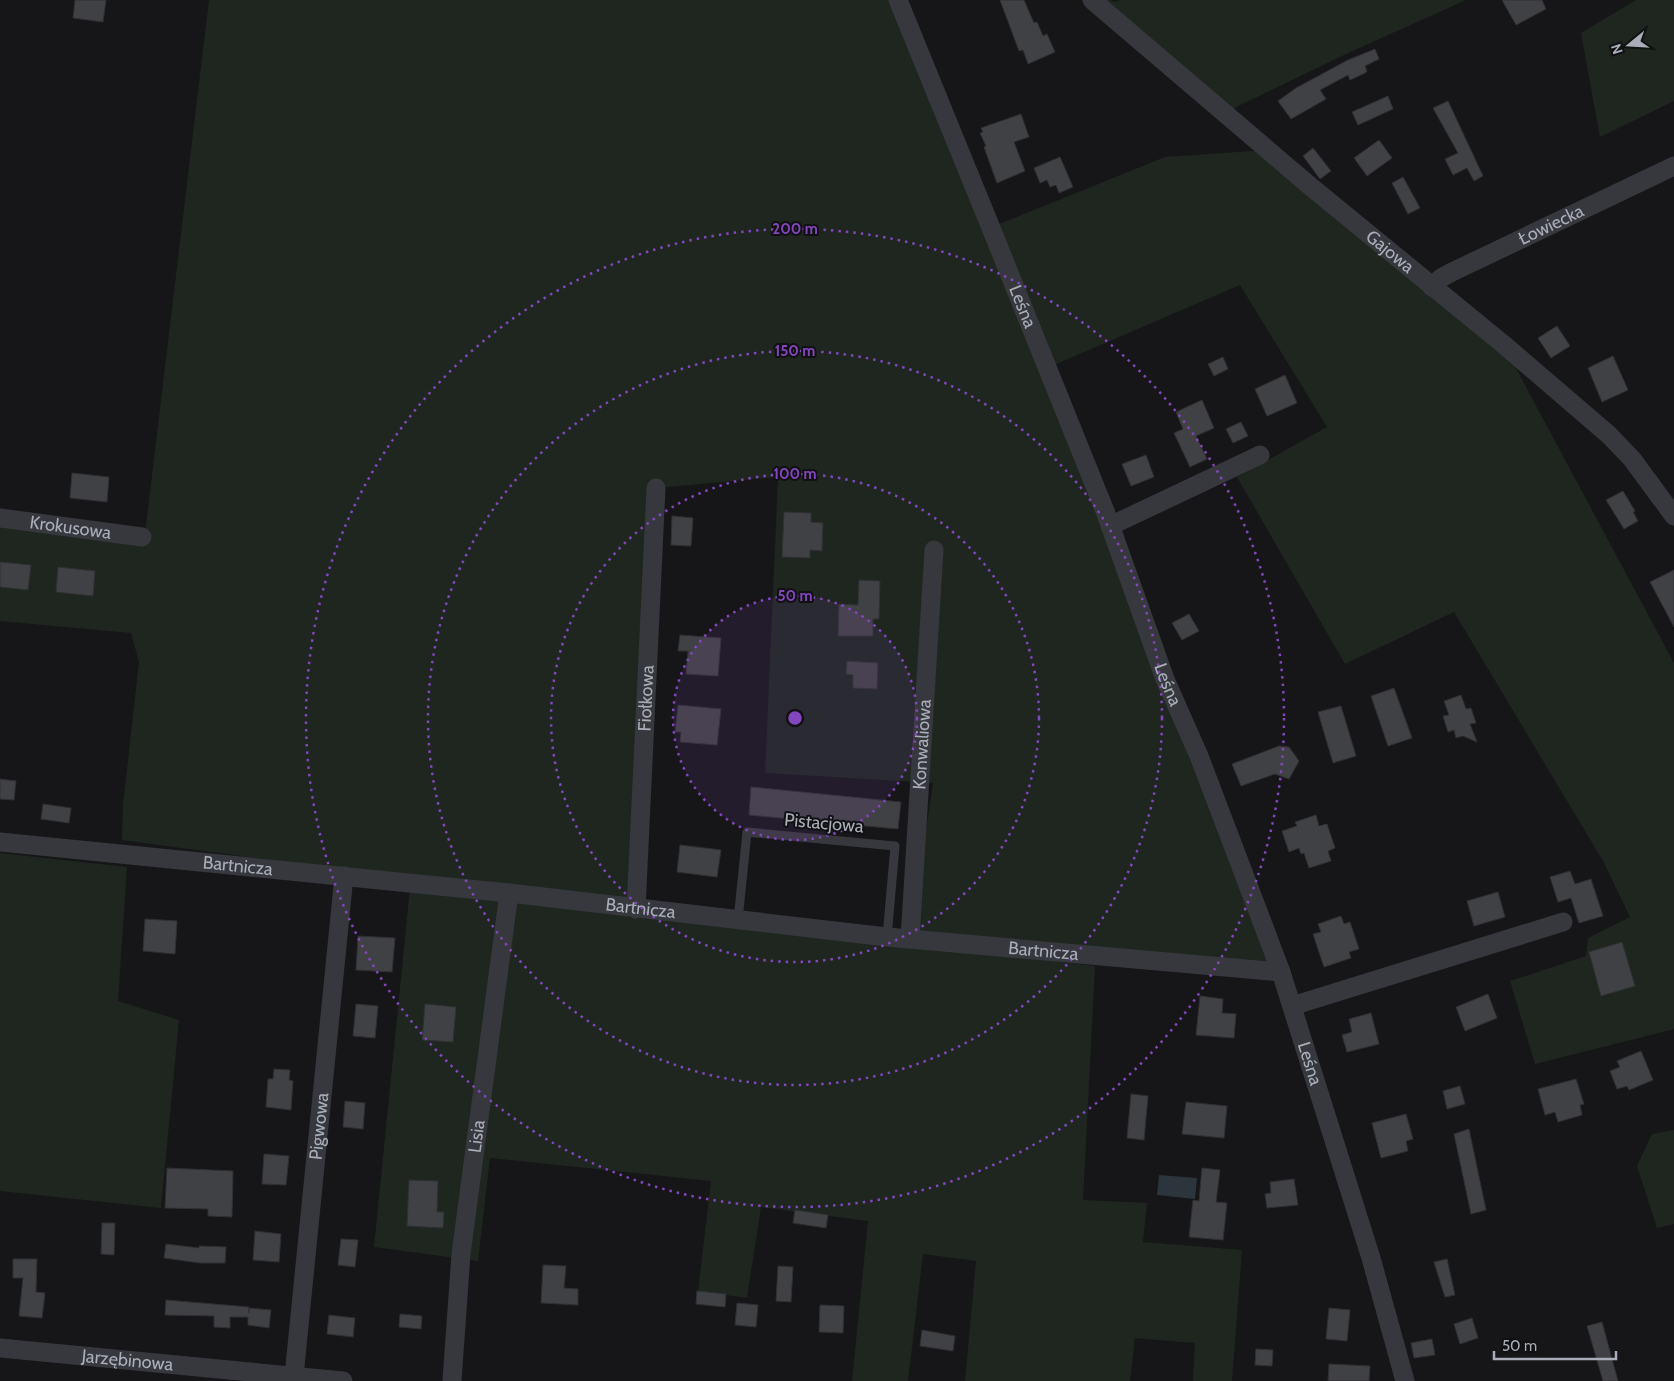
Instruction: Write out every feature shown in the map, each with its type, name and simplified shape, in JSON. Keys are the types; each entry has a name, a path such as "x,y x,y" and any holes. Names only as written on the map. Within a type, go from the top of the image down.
{"street":[{"name":"Leśna","path":"898,0 1110,526 1165,679 1199,756 1281,972 1371,1258 1404,1381"},
{"name":"Gajowa","path":"1092,0 1310,186 1502,344 1608,435 1632,459 1674,516"},
{"name":"Łowiecka","path":"1432,287 1450,273 1674,166"},
{"path":"1110,526 1260,455"},
{"name":"Fiołkowa","path":"636,909 656,488"},
{"name":"Krokusowa","path":"0,518 142,537"},
{"name":"Konwaliowa","path":"910,938 934,550"},
{"name":"Bartnicza","path":"0,842 509,893 888,937 1281,972"},
{"name":"Pigwowa","path":"294,1376 344,876"},
{"name":"Lisia","path":"452,1381 461,1254 509,893"},
{"path":"1292,1006 1563,922"},
{"name":"Jarzębinowa","path":"0,1348 343,1381"}],"lane":[{"name":"Pistacjowa","path":"738,920 747,832 895,846 888,937"}],"shaded area":[{"path":"209,0 901,0 992,227 1165,157 1267,150 1092,0 1110,0 1115,2 1120,0 1466,0 1346,54 1234,108 1268,151 1503,344 1674,663 1674,1029 1535,1064 1510,981 1586,956 1588,938 1630,917 1603,861 1454,612 1345,664 1237,477 1327,427 1240,285 1047,368 1281,972 910,939 933,783 765,773 778,477 656,488 636,909 122,840 123,805 139,662 131,633 0,621 0,526 144,542"},
{"path":"1636,0 1674,0 1674,101 1600,137 1581,33"},
{"path":"0,853 127,867 118,1001 179,1020 161,1208 0,1191"},
{"path":"410,888 1095,966 1083,1200 1147,1203 1143,1242 1242,1250 1232,1381 1193,1381 1195,1343 1135,1338 1130,1381 965,1381 976,1261 923,1254 908,1381 852,1381 868,1221 761,1207 747,1298 698,1291 711,1181 490,1158 478,1261 374,1247"},
{"path":"1674,1130 1674,1224 1657,1228 1637,1166 1652,1134"},
{"path":"1159,1175 1197,1178 1195,1199 1157,1195"}],"building":[{"path":"75,0 106,0 103,22 73,18"},
{"path":"1000,0 1024,0 1034,23 1037,22 1043,36 1047,34 1055,52 1028,64 1023,50 1019,51"},
{"path":"1502,0 1542,0 1546,9 1516,25"},
{"path":"1375,49 1379,59 1365,66 1367,72 1350,80 1348,75 1320,90 1326,99 1291,119 1278,101 1296,88 1348,60"},
{"path":"1388,96 1393,109 1358,125 1352,112"},
{"path":"1448,101 1483,176 1474,181 1467,168 1453,175 1445,159 1458,153 1433,108"},
{"path":"1021,114 1029,137 1014,142 1025,171 997,183 984,147 986,146 980,133 983,132 981,128"},
{"path":"1379,140 1392,158 1367,176 1354,158"},
{"path":"1313,148 1331,171 1320,179 1303,156"},
{"path":"1060,157 1073,187 1059,193 1056,185 1050,187 1047,180 1040,183 1034,168"},
{"path":"1403,177 1420,208 1408,214 1392,183"},
{"path":"1557,326 1570,346 1551,358 1538,338"},
{"path":"1613,356 1628,390 1602,402 1588,368"},
{"path":"1223,357 1228,369 1214,376 1208,364"},
{"path":"1285,375 1297,403 1267,416 1255,389"},
{"path":"1202,400 1214,428 1196,436 1207,459 1190,467 1174,433 1183,429 1176,412"},
{"path":"1241,422 1248,436 1233,443 1226,429"},
{"path":"1146,455 1154,477 1131,486 1122,464"},
{"path":"72,473 109,477 107,502 70,498"},
{"path":"1623,491 1635,511 1633,512 1638,521 1624,529 1606,500"},
{"path":"784,512 811,513 811,522 823,523 822,551 810,550 810,558 782,557"},
{"path":"672,516 693,518 691,546 671,545"},
{"path":"0,562 31,565 28,590 0,587"},
{"path":"58,567 95,571 93,596 56,592"},
{"path":"1674,570 1674,627 1650,582"},
{"path":"859,580 880,581 879,619 873,619 873,636 838,636 839,604 858,605"},
{"path":"1189,614 1199,631 1182,640 1172,623"},
{"path":"680,635 721,638 718,676 686,674 688,651 678,651"},
{"path":"847,661 878,663 877,689 853,688 853,675 846,674"},
{"path":"1394,688 1412,738 1388,746 1371,696"},
{"path":"1461,695 1466,709 1471,708 1476,723 1470,724 1477,742 1463,736 1456,738 1454,730 1448,732 1443,716 1449,715 1444,701"},
{"path":"678,705 721,709 717,745 680,742 681,732 675,732"},
{"path":"1341,706 1356,756 1333,763 1318,712"},
{"path":"1279,746 1289,747 1299,761 1289,779 1275,774 1241,786 1232,764"},
{"path":"0,779 16,781 14,800 0,799"},
{"path":"751,787 901,802 898,829 749,815"},
{"path":"43,804 71,808 69,823 41,819"},
{"path":"1316,815 1319,826 1327,824 1335,848 1328,851 1331,861 1309,868 1304,853 1301,854 1299,848 1289,852 1282,831 1297,826 1295,822"},
{"path":"680,845 721,850 717,877 677,872"},
{"path":"1570,871 1575,884 1591,879 1603,916 1579,923 1571,898 1558,902 1550,877"},
{"path":"1498,892 1505,917 1474,926 1467,901"},
{"path":"1341,916 1344,924 1350,922 1359,949 1349,952 1351,958 1324,967 1313,934 1321,932 1318,924"},
{"path":"145,919 177,921 175,954 143,951"},
{"path":"358,936 395,938 392,972 356,970"},
{"path":"1622,942 1635,986 1601,996 1589,952"},
{"path":"1488,994 1497,1018 1465,1031 1456,1007"},
{"path":"1200,996 1223,999 1222,1013 1236,1014 1234,1038 1196,1035"},
{"path":"356,1004 378,1006 375,1038 353,1036"},
{"path":"425,1004 456,1007 453,1042 422,1040"},
{"path":"1371,1013 1379,1044 1347,1052 1342,1035 1352,1032 1349,1019"},
{"path":"1641,1051 1653,1080 1629,1090 1627,1086 1617,1089 1610,1071 1620,1067 1617,1061"},
{"path":"274,1069 290,1070 289,1080 293,1081 291,1110 266,1107 268,1079 273,1079"},
{"path":"1576,1079 1584,1104 1580,1105 1582,1115 1558,1122 1555,1112 1545,1115 1538,1089"},
{"path":"1460,1086 1465,1104 1447,1109 1443,1091"},
{"path":"1131,1094 1148,1096 1144,1140 1127,1138"},
{"path":"345,1101 365,1103 363,1129 343,1127"},
{"path":"1186,1102 1227,1106 1224,1138 1182,1134"},
{"path":"1406,1114 1413,1139 1406,1141 1408,1151 1381,1158 1372,1123"},
{"path":"1469,1129 1486,1210 1471,1214 1454,1134"},
{"path":"264,1154 289,1156 286,1185 262,1184"},
{"path":"167,1168 233,1171 232,1217 208,1216 208,1209 165,1208"},
{"path":"1202,1168 1220,1170 1216,1202 1227,1203 1223,1240 1189,1237 1193,1200 1199,1201"},
{"path":"1294,1179 1298,1205 1267,1208 1265,1194 1271,1193 1270,1182"},
{"path":"409,1180 438,1181 437,1212 444,1212 443,1228 407,1226"},
{"path":"795,1210 828,1215 826,1228 793,1223"},
{"path":"102,1223 115,1223 114,1255 101,1254"},
{"path":"255,1231 281,1234 279,1262 253,1260"},
{"path":"341,1239 358,1240 355,1267 338,1265"},
{"path":"166,1244 199,1248 199,1246 226,1247 225,1263 200,1263 164,1258"},
{"path":"13,1259 37,1259 36,1292 45,1293 42,1318 19,1316 23,1278 13,1278"},
{"path":"1447,1259 1455,1295 1445,1297 1434,1262"},
{"path":"543,1265 566,1266 564,1288 578,1289 578,1305 541,1303"},
{"path":"778,1266 793,1267 791,1302 776,1301"},
{"path":"697,1291 726,1294 725,1307 696,1304"},
{"path":"166,1300 271,1310 269,1328 248,1325 248,1317 230,1317 230,1328 214,1327 214,1316 165,1315"},
{"path":"737,1303 758,1305 756,1327 735,1325"},
{"path":"820,1305 844,1306 843,1333 819,1332"},
{"path":"1329,1308 1350,1310 1347,1341 1326,1339"},
{"path":"400,1314 422,1316 421,1329 399,1327"},
{"path":"329,1315 355,1318 353,1337 327,1334"},
{"path":"1472,1318 1478,1338 1460,1344 1454,1324"},
{"path":"1602,1322 1618,1381 1603,1381 1587,1326"},
{"path":"922,1330 955,1336 953,1351 920,1346"},
{"path":"1432,1339 1435,1355 1414,1358 1411,1343"},
{"path":"1256,1349 1273,1350 1272,1366 1255,1365"},
{"path":"1329,1364 1370,1366 1369,1381 1328,1381"}]}
